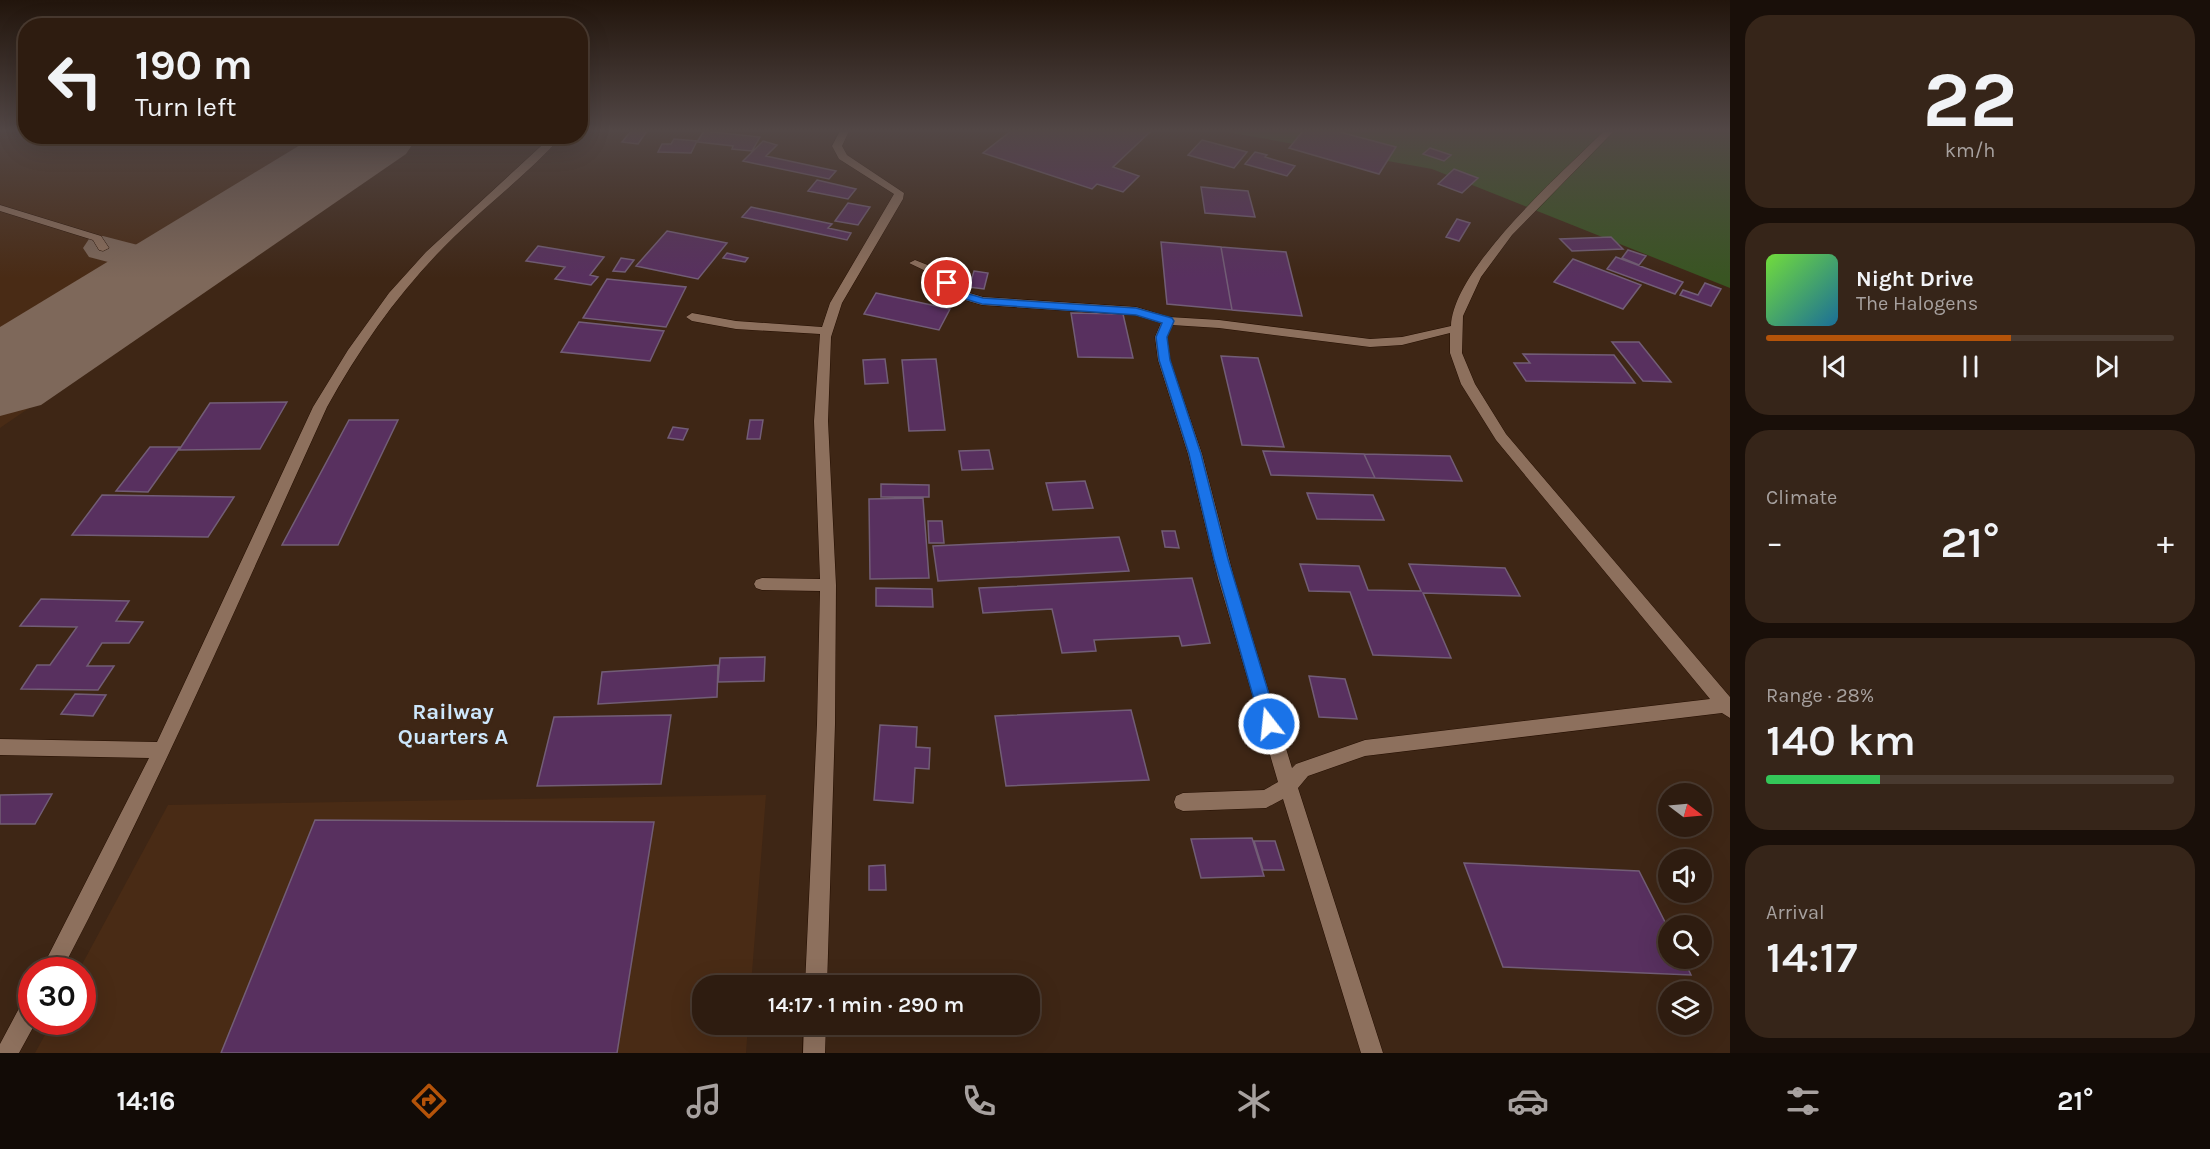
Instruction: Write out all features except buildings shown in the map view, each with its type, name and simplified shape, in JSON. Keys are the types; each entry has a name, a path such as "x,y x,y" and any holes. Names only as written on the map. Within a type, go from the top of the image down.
{"street":[{"path":"58,957 91,896 162,750 320,407 351,351 393,295 422,262 510,180"},
{"path":"816,975 826,724 828,585 821,421 826,331 836,303 898,199 899,193 878,180"},
{"path":"1560,180 1501,242 1475,276 1457,316 1456,353 1478,402 1502,437 1728,708"},
{"path":"0,208 97,238 103,248"},
{"path":"915,263 936,272 959,294 982,301 1136,311 1168,321 1219,324 1370,343 1402,341 1456,328"},
{"path":"692,317 736,325 826,331"},
{"path":"1168,321 1161,337 1164,360 1195,454 1220,555 1288,786 1372,1053"},
{"path":"762,584 828,585"},
{"path":"1184,801 1266,799 1288,786 1302,770 1365,748 1728,708"},
{"path":"0,747 162,750"},
{"path":"7,1053 18,1033"},
{"path":"814,1053 815,1035"}],"shaded area":[{"path":"0,180 361,180 0,428"},
{"path":"766,795 752,975 692,975 692,1035 747,1035 746,1053 35,1053 45,1035 96,1035 96,957 86,957 168,805"}],"green space":[{"path":"1460,180 1730,180 1730,288"}],"taxiway":[{"path":"103,248 173,267"}],"runway":[{"path":"0,378 307,180"}],"district":[{"name":"Railway Quarters A","path":"453,724"}],"route":[{"path":"947,283 959,294 982,301 1136,311 1168,321 1161,337 1164,360 1195,454 1221,559 1269,724"}]}
